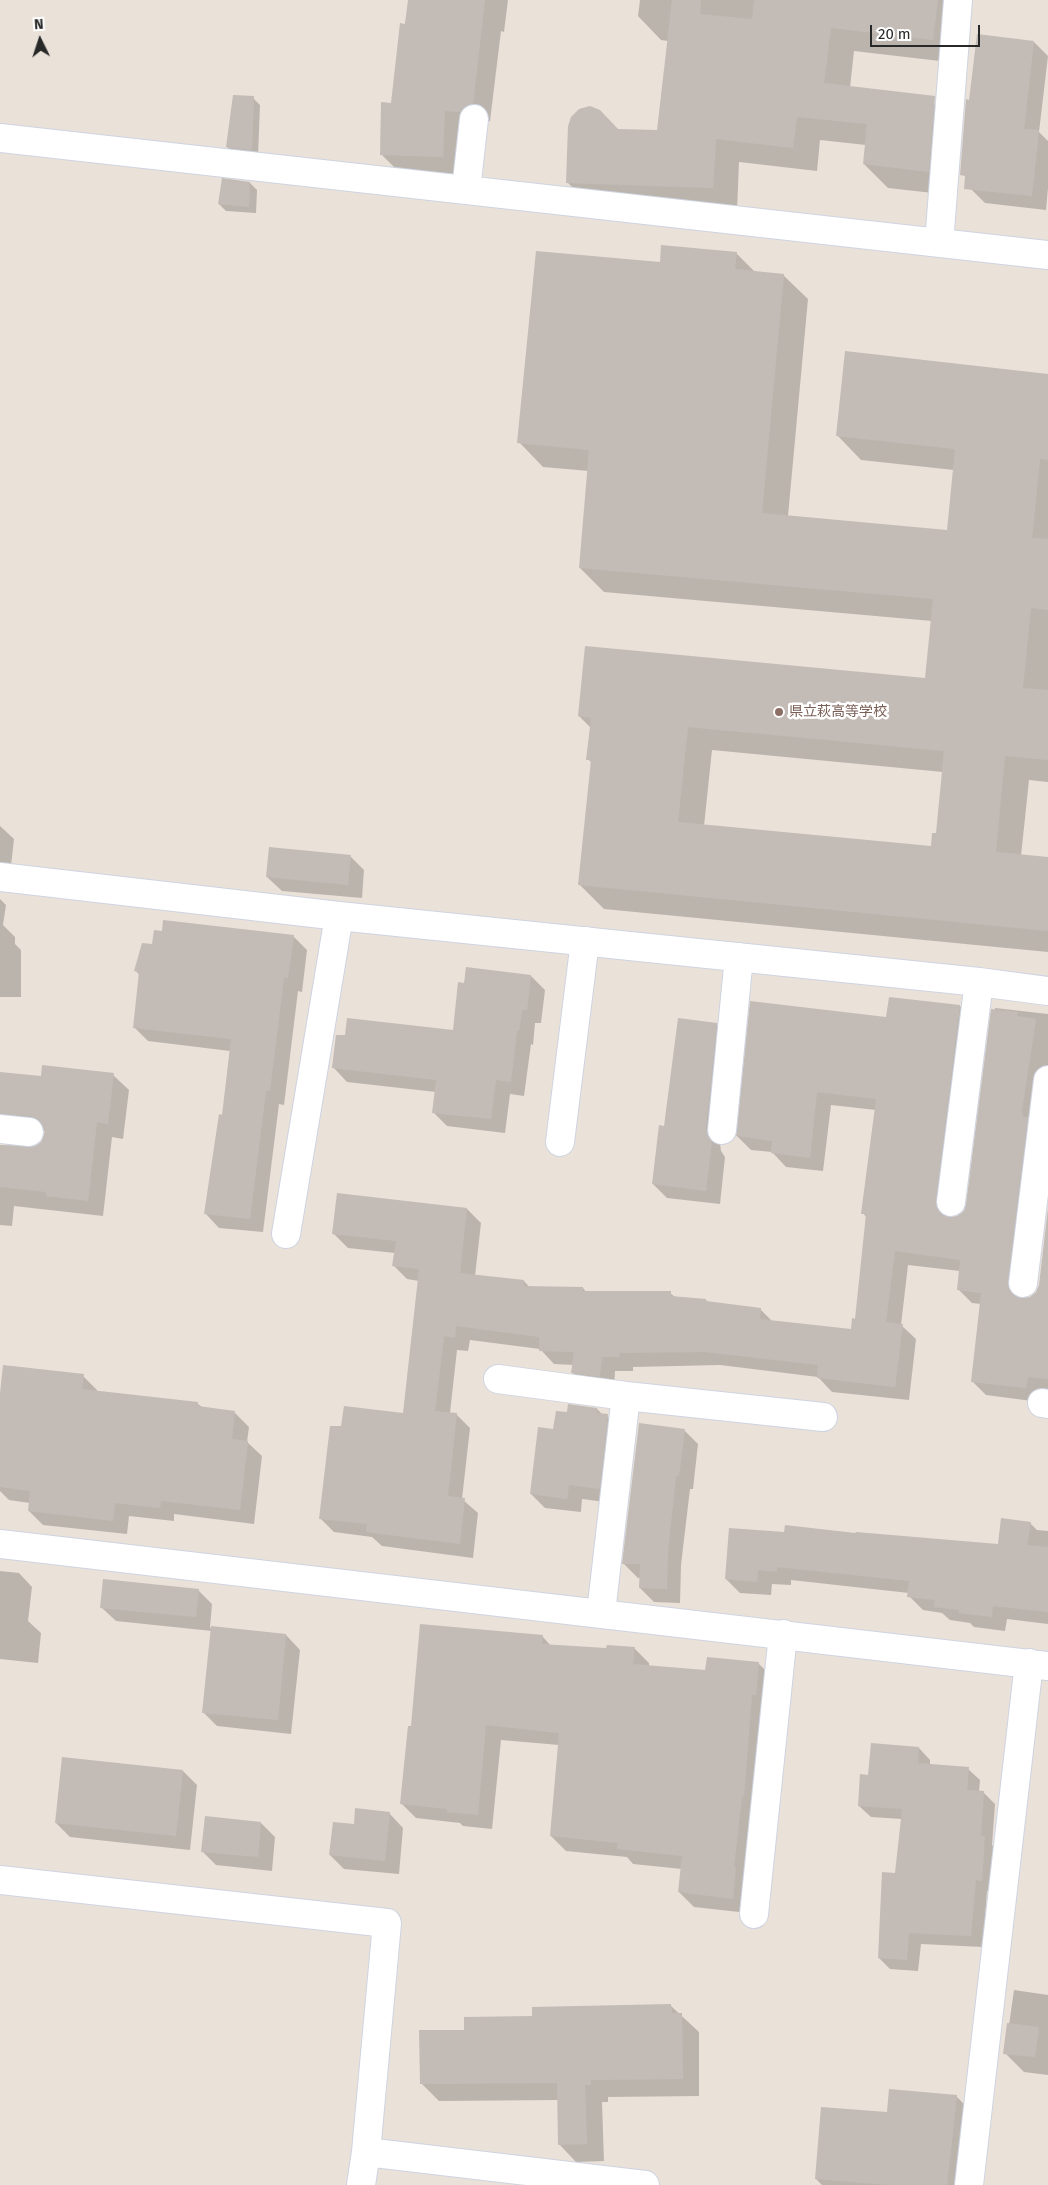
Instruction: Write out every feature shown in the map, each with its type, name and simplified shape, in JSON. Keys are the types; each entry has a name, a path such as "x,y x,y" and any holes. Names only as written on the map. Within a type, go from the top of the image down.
{"street":[{"path":"939,243 958,0"},
{"path":"466,190 474,119"},
{"path":"0,138 1048,255"},
{"path":"0,877 339,916 979,982 1048,991"},
{"path":"286,1234 339,916"},
{"path":"560,1142 585,941"},
{"path":"722,1130 739,957"},
{"path":"951,1202 979,982"},
{"path":"1023,1282 1048,1080"},
{"path":"0,1129 29,1132"},
{"path":"498,1379 626,1396 823,1416"},
{"path":"601,1613 626,1396"},
{"path":"0,1544 1038,1665 968,2185"},
{"path":"754,1914 783,1634"},
{"path":"0,1880 387,1923 366,2152 361,2185"},
{"path":"366,2152 645,2185"}],"building":[{"path":"408,0 485,0 473,104 467,105 460,112 445,111 443,157 380,155 381,102 391,103 400,23 405,24"},
{"path":"672,0 701,0 700,14 752,19 754,0 938,0 933,40 831,28 824,83 935,96 929,172 863,164 867,124 797,117 793,148 716,139 713,188 566,183 568,126 571,117 579,109 590,106 600,110 618,129 657,130"},
{"path":"977,34 1034,41 1024,129 1039,130 1032,196 964,189 965,176 960,175 966,99 969,100"},
{"path":"233,95 254,96 252,150 226,147"},
{"path":"222,178 250,182 249,207 218,204"},
{"path":"661,245 737,252 735,269 784,274 762,513 947,530 955,449 836,436 845,351 1048,374 1048,460 1040,459 1032,538 1048,539 1048,610 1031,608 1023,688 1048,690 1048,760 1005,756 996,852 1048,857 1048,931 578,885 591,760 586,760 591,718 578,716 585,646 925,678 933,599 579,568 589,450 517,443 536,251 660,262","holes":["688,727 944,751 936,833 932,833 931,846 678,822"]},
{"path":"269,847 351,855 348,885 266,877"},
{"path":"163,920 294,935 288,978 284,978 270,1091 266,1091 250,1219 204,1214 219,1114 222,1115 231,1039 133,1028 139,972 134,971 142,943 152,944 154,930 162,931"},
{"path":"466,967 531,975 527,1010 522,1010 519,1031 517,1031 511,1082 496,1080 491,1119 432,1113 436,1080 332,1068 336,1035 345,1035 347,1018 453,1030 458,982 464,983"},
{"path":"889,997 960,1005 936,1200 937,1208 942,1215 949,1217 957,1216 964,1211 966,1204 991,1009 1018,1012 1017,1016 1036,1019 1022,1111 1023,1117 1028,1117 1008,1282 1009,1290 1013,1295 1021,1298 1030,1297 1036,1292 1039,1285 1048,1208 1048,1379 1028,1377 1026,1388 971,1382 981,1293 957,1290 960,1260 895,1251 886,1322 903,1324 895,1387 817,1378 818,1365 705,1352 619,1353 620,1357 602,1357 600,1377 571,1373 574,1352 539,1351 539,1337 456,1326 455,1338 444,1336 435,1411 457,1413 448,1496 465,1498 460,1544 366,1532 367,1524 319,1519 330,1426 341,1426 344,1406 403,1413 419,1269 392,1266 396,1241 332,1234 337,1193 467,1208 460,1273 524,1280 524,1286 583,1287 583,1291 671,1291 671,1296 706,1299 706,1301 761,1308 760,1319 851,1329 852,1318 855,1319 866,1214 861,1214 876,1099 817,1092 810,1158 771,1153 772,1141 736,1136 750,1001 886,1017"},
{"path":"678,1018 717,1023 706,1128 708,1136 712,1141 706,1191 652,1184 659,1125 664,1126"},
{"path":"42,1065 114,1073 108,1124 97,1122 88,1201 46,1196 46,1192 0,1187 0,1145 35,1146 41,1142 45,1133 43,1125 38,1119 31,1116 0,1114 0,1072 41,1076"},
{"path":"3,1365 84,1374 82,1389 198,1402 198,1406 235,1411 232,1439 248,1441 240,1510 161,1501 160,1508 115,1503 113,1521 28,1511 30,1491 0,1487 0,1393"},
{"path":"568,1404 597,1408 597,1413 608,1414 600,1489 569,1485 567,1499 530,1494 538,1427 553,1429 556,1411 567,1412"},
{"path":"639,1423 685,1429 679,1476 676,1476 668,1551 667,1589 639,1588 640,1564 622,1564"},
{"path":"1001,1518 1031,1522 1027,1545 1048,1547 1048,1612 993,1606 992,1617 959,1613 959,1610 934,1607 935,1600 907,1597 909,1581 777,1567 777,1572 758,1570 757,1582 725,1579 729,1528 784,1532 785,1525 855,1533 998,1544"},
{"path":"103,1579 199,1589 196,1617 100,1608"},
{"path":"420,1624 543,1635 542,1644 606,1648 607,1645 635,1647 633,1664 705,1670 707,1657 759,1662 756,1695 752,1695 744,1797 742,1796 734,1867 736,1867 733,1899 678,1892 682,1856 617,1849 618,1843 550,1836 559,1733 486,1725 478,1815 447,1812 447,1809 400,1804 408,1726 411,1726"},
{"path":"211,1626 286,1634 278,1720 202,1713"},
{"path":"871,1743 919,1747 918,1763 969,1767 967,1790 984,1791 981,1836 985,1836 982,1881 976,1880 971,1936 909,1933 907,1960 878,1958 882,1872 895,1873 902,1809 858,1806 860,1774 868,1775"},
{"path":"62,1757 183,1770 176,1836 55,1823"},
{"path":"355,1808 390,1812 385,1861 329,1855 333,1822 354,1824"},
{"path":"205,1816 261,1822 258,1857 201,1852"},
{"path":"671,2004 672,2013 682,2013 683,2079 591,2080 591,2085 585,2085 587,2144 558,2145 557,2083 420,2084 419,2030 464,2030 464,2017 532,2016 532,2007"},
{"path":"1007,2023 1039,2027 1035,2057 1003,2054"},
{"path":"889,2089 957,2095 947,2185 887,2185 815,2179 821,2107 887,2112"}],"place":[{"name":"県立萩高等学校","path":"779,712"}]}
